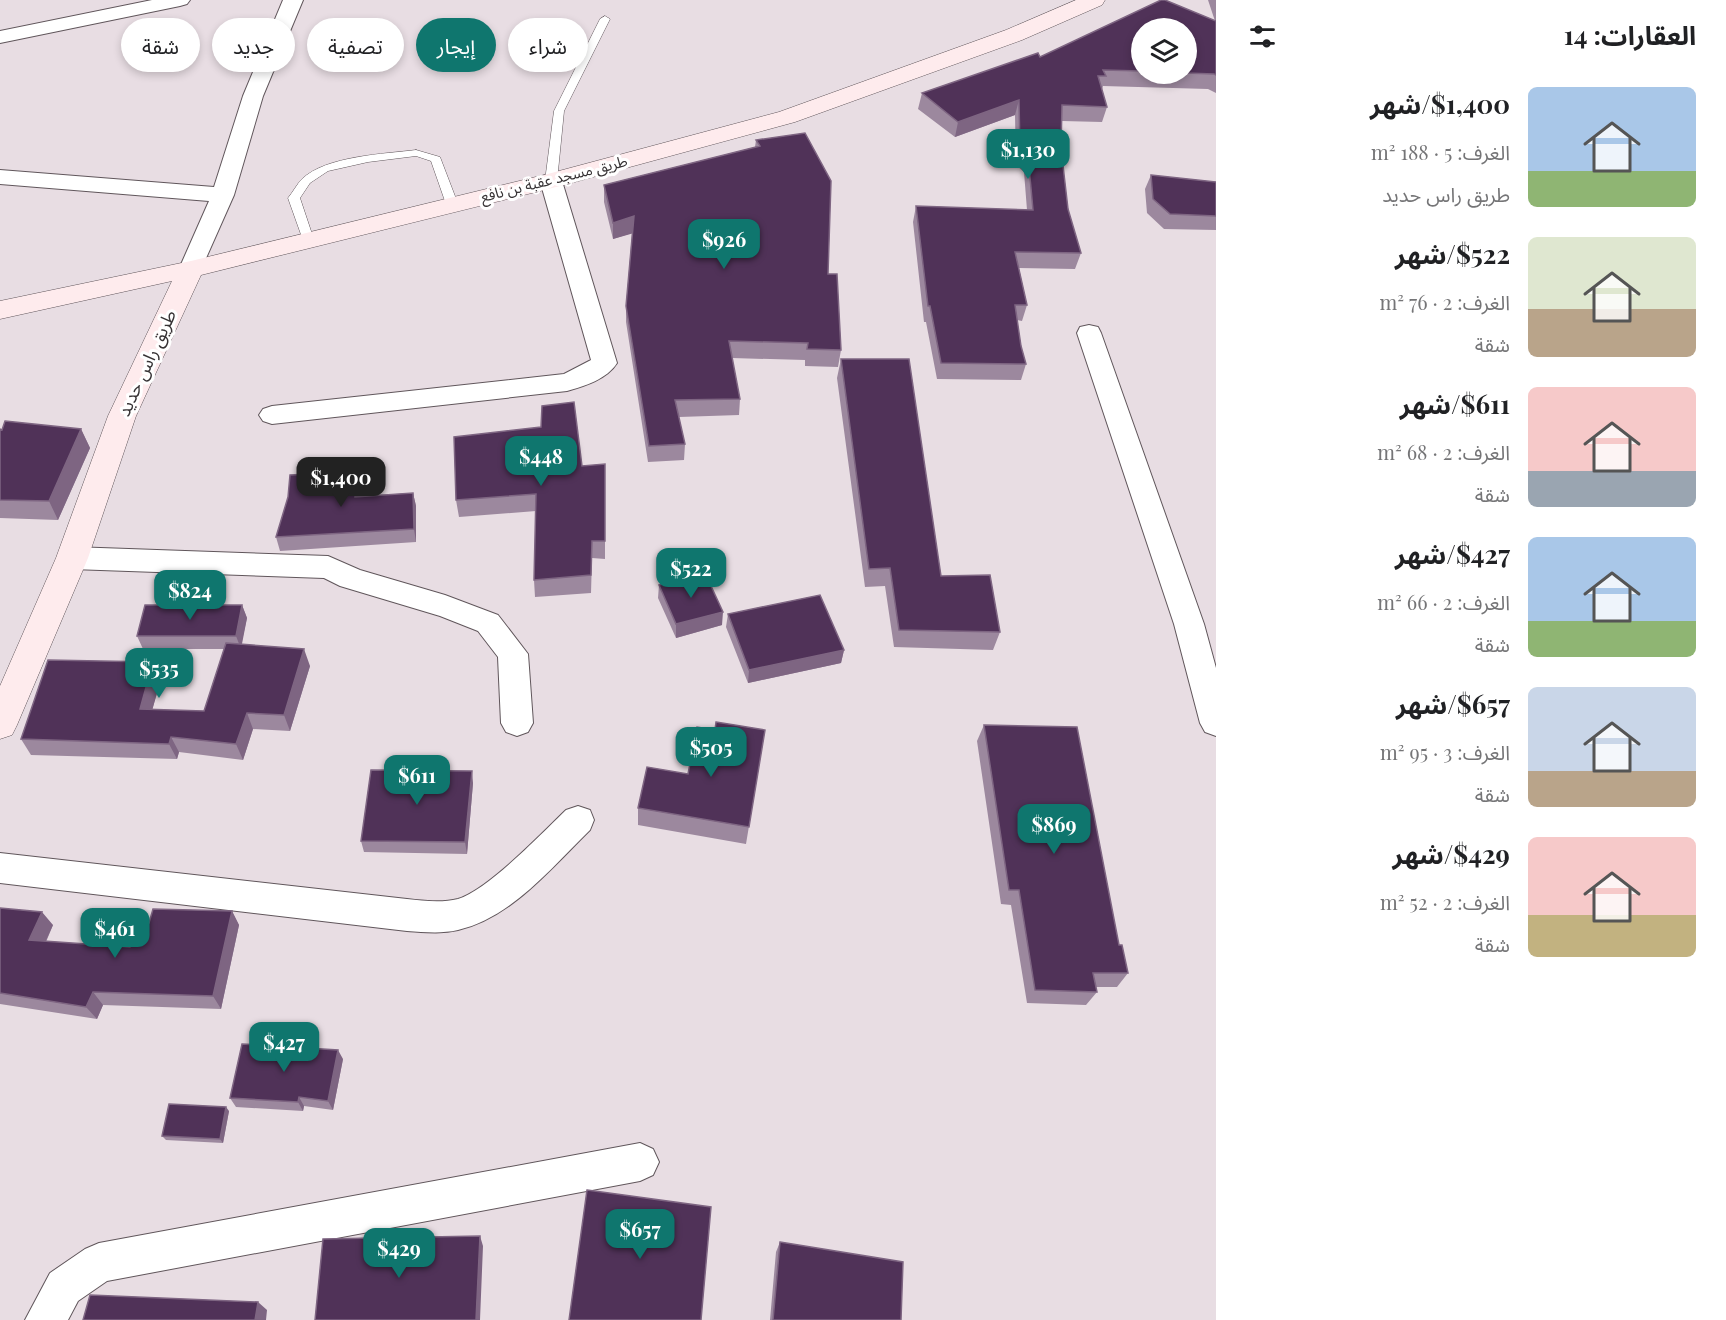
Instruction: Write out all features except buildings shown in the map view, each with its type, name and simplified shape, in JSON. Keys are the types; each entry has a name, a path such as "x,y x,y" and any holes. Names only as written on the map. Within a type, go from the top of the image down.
{"street":[{"path":"0,37 180,0"},
{"name":"طريق راس حديد","path":"0,725 72,558 122,416 223,195 253,96 293,0"},
{"name":"طريق مسجد عقبة بن نافع","path":"0,310 191,269 552,181 787,117 939,64 1014,35 1094,0"},
{"path":"0,177 223,195"},
{"path":"272,415 567,382 588,374 604,363 552,181"},
{"path":"1089,333 1189,624 1216,723"},
{"path":"72,558 328,567 350,578 445,606 488,623 513,654 517,723"},
{"path":"0,868 407,915 449,916 468,911 492,897 578,820"},
{"path":"45,1320 64,1287 99,1263 640,1162"}],"lane":[{"path":"552,181 559,111 605,19"},
{"path":"308,240 294,198 306,181 324,169 368,159 416,153 436,159 452,204"}]}
